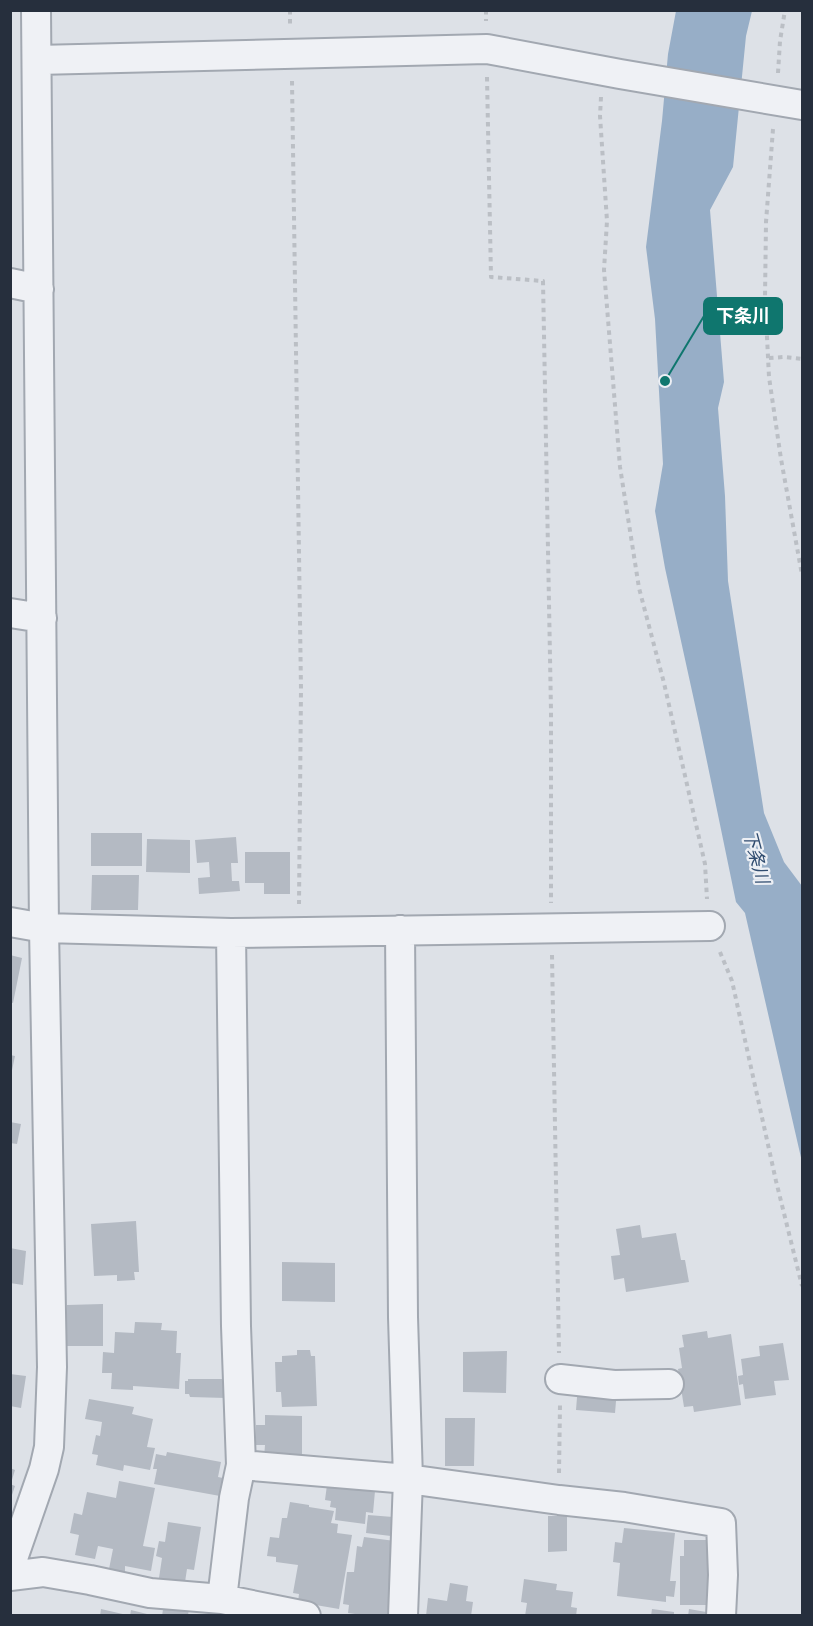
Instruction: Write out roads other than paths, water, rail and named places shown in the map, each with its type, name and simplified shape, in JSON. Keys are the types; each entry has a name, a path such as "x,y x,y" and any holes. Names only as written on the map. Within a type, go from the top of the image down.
{"street":[{"path":"10,1567 44,1469 49,1447 52,1367 44,928 36,10"},
{"path":"37,60 487,49 781,102"},
{"path":"10,283 39,288"},
{"path":"10,613 42,618"},
{"path":"10,922 44,928 231,933 710,926"},
{"path":"400,930 403,1317 408,1479 403,1616"},
{"path":"222,1599 234,1498 241,1465 236,1326 231,933"},
{"path":"560,1379 614,1385 669,1384"},
{"path":"241,1465 408,1479 720,1523 723,1575 721,1616"},
{"path":"10,1576 43,1572 150,1593 222,1599 306,1616"}],"water":[{"path":"676,11 752,11 746,36 733,167 710,210 724,382 718,408 725,496 728,581 764,813 784,862 802,886 802,1162 745,913 736,902 655,511 663,464 655,319 646,247 668,54"}],"place":[{"name":"下条川","path":"665,381"}]}
